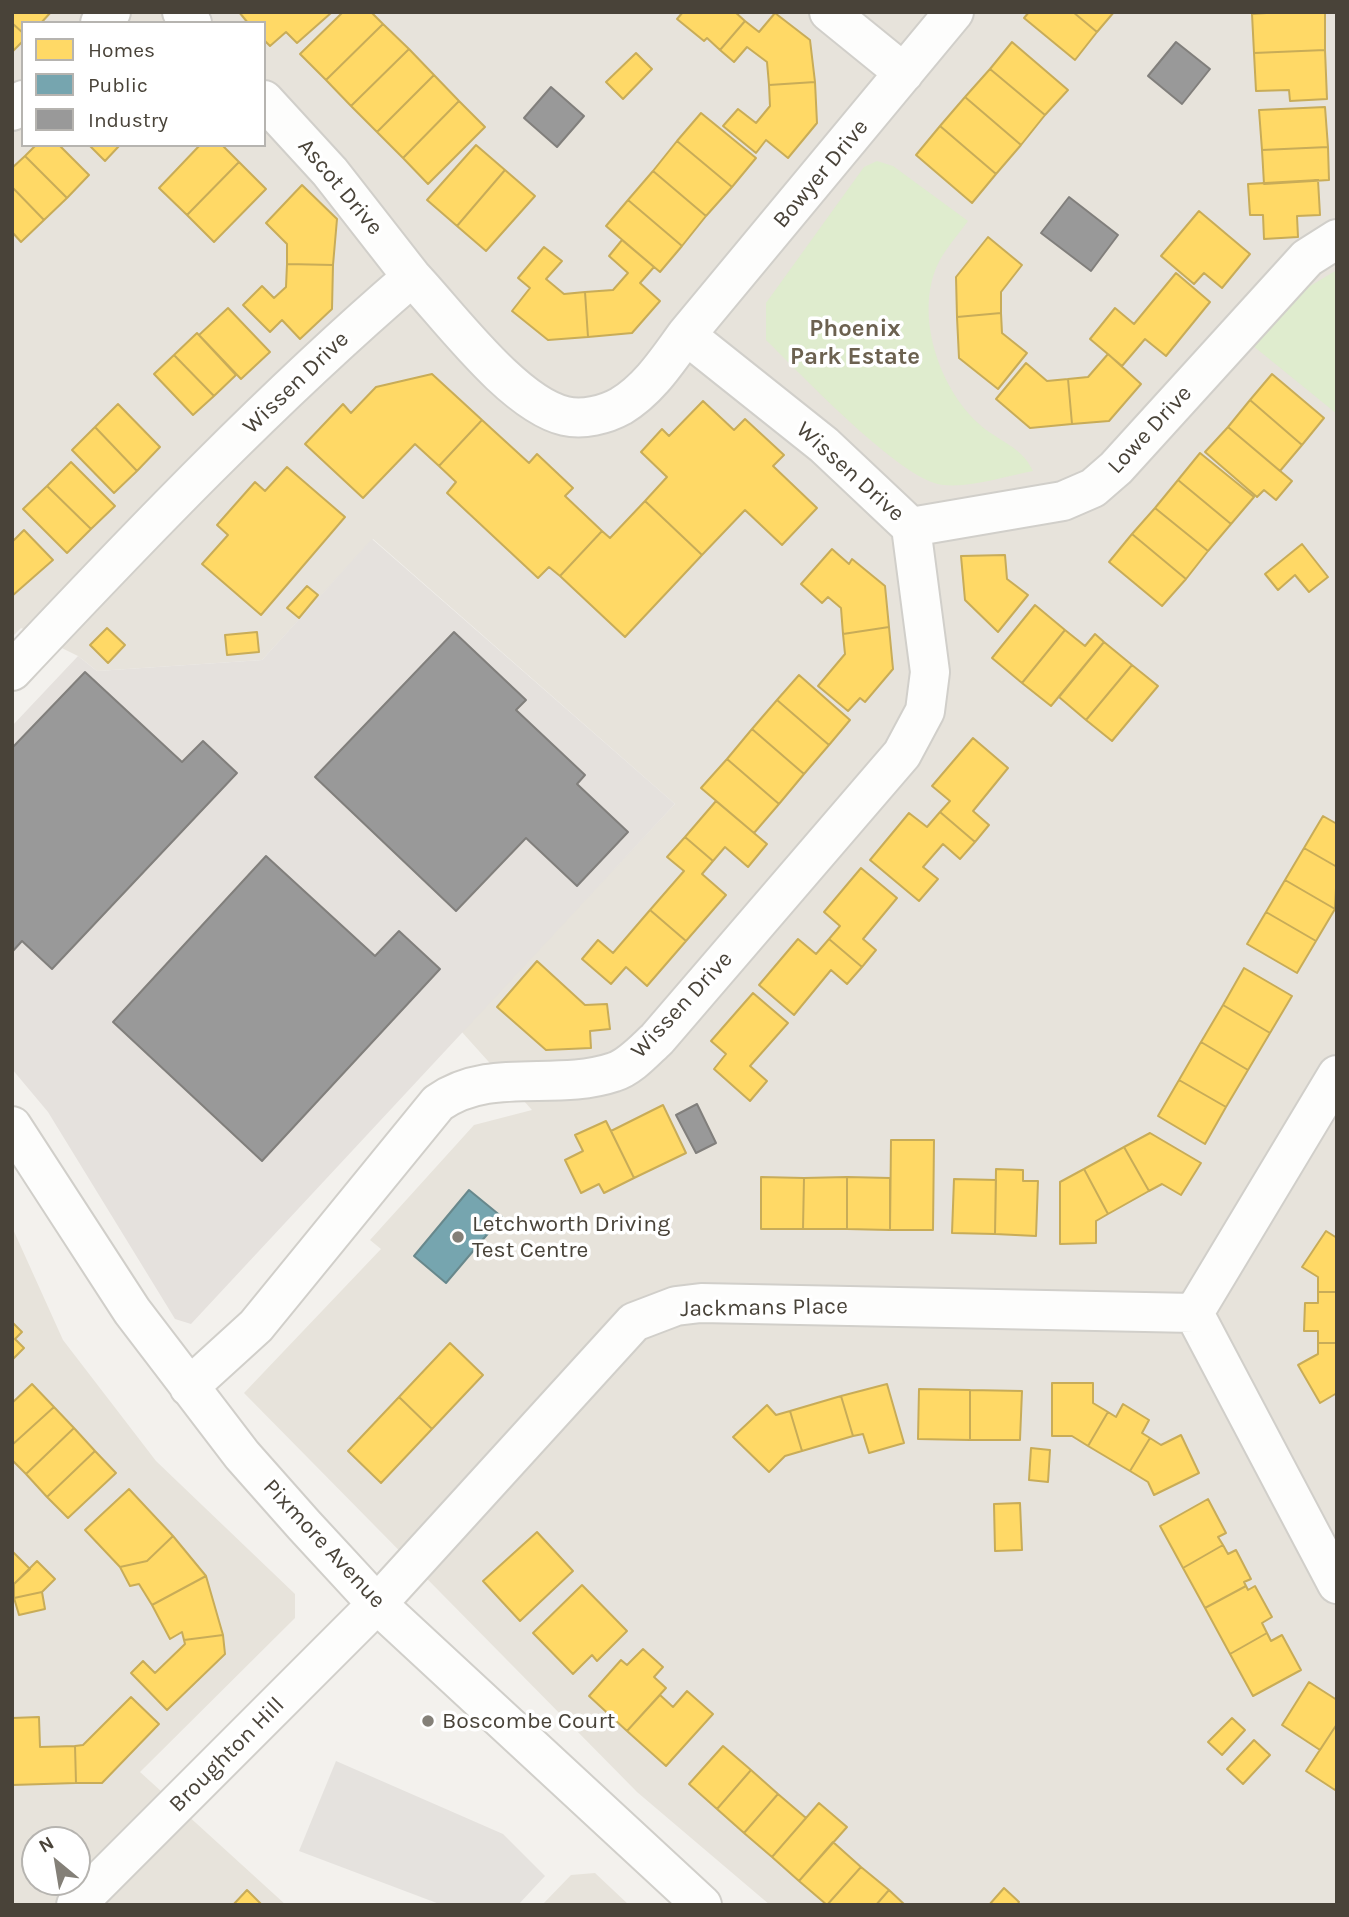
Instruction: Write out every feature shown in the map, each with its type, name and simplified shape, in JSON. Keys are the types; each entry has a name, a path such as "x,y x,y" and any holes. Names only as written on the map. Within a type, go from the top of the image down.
{"street":[{"path":"830,12 904,74"},
{"name":"Bowyer Drive","path":"686,335 954,12"},
{"name":"Ascot Drive","path":"266,102 330,172 412,277"},
{"name":"Lowe Drive","path":"911,527 1063,501 1093,488 1116,468 1307,258 1337,239"},
{"path":"412,277 513,385 563,416 580,418 602,414 621,406 653,380 686,335"},
{"name":"Wissen Drive","path":"12,671 206,470 354,326 412,277"},
{"name":"Wissen Drive","path":"189,1387 256,1326 438,1103 470,1086 591,1077 616,1072 657,1039 902,754 925,711 930,672 911,527 824,446 686,335"},
{"path":"1337,1074 1194,1314 1337,1584"},
{"name":"Pixmore Avenue","path":"12,1126 132,1311 242,1455 377,1604 702,1905"},
{"name":"Jackmans Place","path":"377,1604 625,1331 634,1322 653,1313 701,1303 1194,1314"},
{"name":"Broughton Hill","path":"76,1905 377,1604"}],"shaded area":[{"path":"12,12 1337,12 1337,1905 770,1905 637,1792 244,1393 381,1249 370,1240 474,1125 532,1110 461,1031 675,804 373,539 262,660 97,671 78,656 21,628 12,637"},
{"path":"372,539 675,804 191,1324 175,1319 48,1112 12,1069 12,726 78,656 97,671 262,660"},
{"path":"12,1227 63,1340 156,1461 295,1594 295,1618 140,1772 286,1905 12,1905"},
{"path":"336,1761 503,1834 545,1876 518,1905 442,1905 299,1851"},
{"path":"595,1873 629,1905 542,1905 571,1875"}],"green space":[{"path":"877,161 893,166 968,221 940,260 931,286 930,328 935,350 942,371 964,408 978,423 1022,455 1033,471 965,485 943,485 925,479 877,446 766,340 766,303 864,167"},
{"path":"1337,270 1337,414 1252,345 1295,295"}],"building: Homes":[{"path":"12,12 51,12 43,21 21,21 21,31 12,23"},
{"path":"239,12 331,13 297,43 286,32 270,46 266,42 266,21 246,21"},
{"path":"343,12 371,12 383,24 326,80 300,54"},
{"path":"683,12 735,12 745,21 720,50 707,38 704,41 677,19"},
{"path":"1029,12 1073,12 1097,32 1075,60 1024,18"},
{"path":"1073,12 1114,12 1097,32"},
{"path":"1325,12 1325,50 1254,53 1252,14"},
{"path":"775,13 810,40 815,82 769,85 767,62 747,47 734,62 720,50 745,21 759,32"},
{"path":"12,23 21,31 21,43 12,52"},
{"path":"383,24 409,49 351,106 326,80"},
{"path":"1012,42 1068,90 1045,115 990,69"},
{"path":"409,49 434,75 377,132 351,106"},
{"path":"1325,50 1327,99 1290,101 1289,90 1256,91 1254,53"},
{"path":"636,53 652,69 623,99 606,82"},
{"path":"990,69 1045,115 1021,145 965,97"},
{"path":"434,75 459,101 403,158 377,132"},
{"path":"815,82 817,123 788,158 766,140 756,153 723,126 738,109 756,123 770,106 769,85"},
{"path":"965,97 1021,145 996,174 940,126"},
{"path":"459,101 485,127 428,184 403,158"},
{"path":"1325,107 1328,147 1262,150 1259,110"},
{"path":"701,113 756,158 732,187 677,141"},
{"path":"940,126 996,174 972,203 916,155"},
{"path":"677,141 732,187 706,216 653,171"},
{"path":"476,145 505,170 457,226 427,200"},
{"path":"34,147 61,147 89,175 67,198 25,156"},
{"path":"91,147 118,147 105,161"},
{"path":"198,147 224,147 239,162 187,215 159,188"},
{"path":"1328,147 1329,180 1264,184 1262,150"},
{"path":"25,156 67,198 44,220 12,187 12,168"},
{"path":"239,162 266,189 214,242 187,215"},
{"path":"505,170 535,196 486,251 457,226"},
{"path":"653,171 706,216 682,246 628,200"},
{"path":"1318,180 1320,215 1297,216 1298,237 1264,239 1263,215 1250,215 1248,184"},
{"path":"302,185 337,219 333,265 287,264 287,244 266,223"},
{"path":"12,187 44,220 21,242 12,232"},
{"path":"628,200 682,246 660,272 606,226"},
{"path":"1199,211 1250,254 1222,288 1204,273 1194,284 1161,256"},
{"path":"988,237 1022,265 1001,292 1001,313 957,317 956,277"},
{"path":"622,240 654,267 640,283 660,301 632,333 588,337 585,292 613,290 628,273 609,256"},
{"path":"544,247 562,261 546,279 564,294 585,292 588,337 548,340 512,311 530,288 518,278"},
{"path":"287,264 333,265 332,309 300,339 282,320 270,332 243,305 262,286 274,298 286,287"},
{"path":"1176,273 1210,302 1166,356 1145,339 1122,366 1090,339 1115,308 1134,324"},
{"path":"228,308 270,352 241,379 199,335"},
{"path":"1001,313 1002,333 1027,353 998,389 959,358 957,317"},
{"path":"197,333 236,375 214,396 174,355"},
{"path":"1108,354 1141,384 1109,421 1072,424 1068,379 1088,377"},
{"path":"174,355 214,396 193,415 154,374"},
{"path":"1026,363 1047,381 1068,379 1072,424 1030,428 996,399"},
{"path":"432,374 482,420 439,466 415,444 363,498 305,444 343,404 351,413 376,387"},
{"path":"1272,374 1324,418 1302,445 1250,400"},
{"path":"1250,400 1302,445 1280,471 1228,427"},
{"path":"703,401 734,430 745,419 784,455 773,466 817,508 782,545 745,510 702,555 645,501 667,477 641,452 662,429 669,436"},
{"path":"118,404 160,447 137,471 95,427"},
{"path":"482,420 529,463 537,454 573,488 565,496 602,531 560,576 549,567 538,578 447,493 456,482 439,466"},
{"path":"95,427 137,471 114,493 72,450"},
{"path":"1228,427 1292,481 1276,500 1264,490 1257,497 1205,452"},
{"path":"1200,453 1254,497 1231,524 1178,480"},
{"path":"71,462 115,506 91,529 47,486"},
{"path":"287,467 345,517 261,615 202,564 228,535 217,525 255,482 265,491"},
{"path":"1178,480 1231,524 1208,551 1155,508"},
{"path":"47,486 91,529 67,553 23,509"},
{"path":"645,501 702,555 625,637 560,576 602,531 610,538"},
{"path":"1155,508 1208,551 1186,579 1132,534"},
{"path":"24,530 53,560 12,596 12,542"},
{"path":"1132,534 1186,579 1162,606 1109,562"},
{"path":"1302,544 1328,577 1309,592 1295,575 1278,590 1265,574"},
{"path":"832,549 849,564 852,559 885,586 889,627 843,634 841,608 828,597 822,603 801,584"},
{"path":"1005,555 1007,579 1028,595 998,632 965,600 961,556"},
{"path":"307,586 318,595 299,618 287,608"},
{"path":"1035,605 1065,630 1022,683 992,658"},
{"path":"889,627 893,669 865,702 860,698 848,711 818,686 845,654 843,634"},
{"path":"107,628 125,645 108,663 90,645"},
{"path":"1065,630 1085,646 1095,634 1104,642 1051,706 1022,683"},
{"path":"257,632 259,652 227,655 225,635"},
{"path":"1104,642 1132,665 1086,720 1059,697"},
{"path":"1132,665 1158,686 1112,741 1086,720"},
{"path":"799,675 850,720 829,745 777,700"},
{"path":"777,700 829,745 804,774 752,729"},
{"path":"752,729 804,774 779,804 727,759"},
{"path":"973,738 1008,768 973,811 989,825 975,842 940,812 950,801 932,786"},
{"path":"727,759 779,804 754,833 701,788"},
{"path":"716,801 767,844 748,867 725,847 713,861 685,837"},
{"path":"940,812 975,842 960,859 943,844 923,867 938,879 919,901 870,860 909,813 927,827"},
{"path":"1323,816 1337,824 1337,867 1304,848"},
{"path":"685,837 713,861 702,874 726,895 686,941 650,910 684,871 667,857"},
{"path":"1304,848 1337,867 1335,909 1285,880"},
{"path":"861,868 897,898 863,939 876,950 862,967 829,939 840,926 824,912"},
{"path":"1285,880 1335,909 1316,941 1266,912"},
{"path":"650,910 686,941 647,986 626,967 611,984 582,959 598,940 613,953"},
{"path":"1266,912 1316,941 1297,973 1247,944"},
{"path":"798,939 816,954 829,939 862,967 847,984 831,970 794,1015 759,985"},
{"path":"537,961 585,1005 607,1004 610,1029 590,1031 591,1048 546,1050 497,1007"},
{"path":"1244,968 1292,996 1270,1033 1223,1005"},
{"path":"753,993 788,1023 750,1066 767,1081 750,1101 714,1069 726,1054 711,1041"},
{"path":"1223,1005 1270,1033 1248,1070 1201,1042"},
{"path":"1201,1042 1248,1070 1226,1107 1179,1080"},
{"path":"1179,1080 1226,1107 1205,1144 1158,1116"},
{"path":"663,1105 686,1153 634,1178 611,1131"},
{"path":"606,1121 634,1178 604,1193 599,1184 581,1193 565,1160 583,1151 575,1135"},
{"path":"1150,1133 1201,1163 1181,1195 1162,1184 1149,1191 1124,1147"},
{"path":"891,1140 934,1140 933,1230 890,1230"},
{"path":"1124,1147 1149,1191 1108,1214 1084,1169"},
{"path":"996,1169 1023,1170 1023,1181 1038,1181 1036,1236 995,1234"},
{"path":"1084,1169 1108,1214 1096,1221 1096,1243 1060,1244 1060,1182"},
{"path":"761,1177 804,1178 803,1229 761,1229"},
{"path":"847,1177 847,1229 803,1229 804,1178"},
{"path":"847,1177 890,1178 890,1230 847,1229"},
{"path":"954,1179 996,1180 995,1234 952,1233"},
{"path":"1326,1231 1337,1238 1337,1292 1318,1292 1318,1277 1302,1267"},
{"path":"1318,1292 1337,1292 1337,1343 1318,1343 1318,1331 1304,1331 1305,1303 1318,1303"},
{"path":"12,1322 22,1332 15,1339 24,1348 12,1360"},
{"path":"450,1343 483,1375 432,1429 399,1397"},
{"path":"1318,1343 1337,1343 1337,1393 1320,1403 1298,1365 1318,1354"},
{"path":"1052,1383 1093,1383 1093,1403 1108,1412 1088,1446 1072,1436 1052,1436"},
{"path":"32,1384 54,1407 12,1445 12,1403"},
{"path":"887,1384 904,1443 869,1453 863,1434 853,1436 841,1396"},
{"path":"919,1389 970,1390 970,1440 918,1439"},
{"path":"970,1390 1022,1391 1020,1440 970,1440"},
{"path":"841,1396 853,1436 802,1451 790,1411"},
{"path":"399,1397 432,1429 381,1483 348,1451"},
{"path":"1123,1404 1149,1420 1142,1433 1150,1438 1130,1471 1088,1446 1108,1412 1116,1417"},
{"path":"767,1405 776,1415 790,1411 802,1451 785,1456 769,1472 733,1437"},
{"path":"54,1407 74,1428 26,1474 12,1460 12,1445"},
{"path":"74,1428 95,1451 47,1497 26,1474"},
{"path":"1181,1435 1199,1473 1154,1495 1148,1482 1130,1471 1150,1438 1161,1445"},
{"path":"1031,1448 1050,1450 1048,1482 1029,1480"},
{"path":"95,1451 116,1473 68,1518 47,1497"},
{"path":"129,1489 173,1536 147,1561 120,1567 85,1530"},
{"path":"1208,1499 1226,1533 1218,1537 1223,1545 1183,1568 1160,1526"},
{"path":"1020,1503 1022,1550 995,1551 994,1504"},
{"path":"537,1532 573,1571 520,1621 483,1581"},
{"path":"173,1536 206,1576 152,1605 139,1584 130,1586 120,1567 147,1561"},
{"path":"1223,1545 1228,1554 1236,1550 1251,1579 1244,1582 1246,1586 1205,1608 1183,1568"},
{"path":"12,1551 30,1569 14,1584 12,1583"},
{"path":"37,1561 55,1579 42,1592 14,1598 14,1584"},
{"path":"206,1576 223,1635 184,1640 182,1632 170,1639 152,1605"},
{"path":"582,1585 627,1631 597,1661 592,1655 573,1674 533,1633"},
{"path":"1246,1586 1248,1590 1255,1586 1272,1617 1262,1623 1267,1633 1230,1654 1205,1608"},
{"path":"42,1592 45,1609 19,1615 14,1598"},
{"path":"1267,1633 1271,1641 1282,1635 1301,1670 1253,1696 1230,1654"},
{"path":"223,1635 225,1654 167,1710 131,1673 143,1661 155,1673 185,1644 184,1640"},
{"path":"643,1649 663,1667 654,1677 666,1688 627,1731 589,1696 621,1660 627,1665"},
{"path":"1309,1682 1337,1700 1337,1724 1320,1750 1282,1725"},
{"path":"687,1691 713,1714 666,1766 627,1731 660,1695 673,1707"},
{"path":"131,1697 159,1724 102,1783 76,1783 75,1746 83,1745"},
{"path":"39,1717 40,1747 75,1746 76,1783 12,1785 12,1718"},
{"path":"1232,1718 1245,1730 1222,1755 1208,1742"},
{"path":"1337,1724 1337,1787 1335,1790 1306,1771"},
{"path":"1254,1740 1270,1755 1243,1784 1227,1769"},
{"path":"723,1746 751,1770 717,1809 689,1784"},
{"path":"751,1770 778,1794 744,1833 717,1809"},
{"path":"778,1794 806,1818 772,1857 744,1833"},
{"path":"819,1803 847,1827 799,1881 772,1857"},
{"path":"833,1842 861,1867 827,1905 799,1881"},
{"path":"861,1867 889,1890 876,1905 827,1905"},
{"path":"1004,1888 1019,1902 1017,1905 989,1905"},
{"path":"247,1890 262,1905 233,1905"},
{"path":"889,1890 905,1905 876,1905"}],"building: Public":[{"name":"Letchworth Driving Test Centre","path":"469,1190 502,1217 446,1283 414,1256"}],"building: Industry":[{"path":"1176,42 1210,69 1182,104 1148,76"},
{"path":"551,87 584,116 557,147 524,118"},
{"path":"1069,197 1118,235 1091,271 1041,233"},
{"path":"454,632 526,700 516,710 585,775 577,784 628,832 577,886 526,838 456,911 315,777"},
{"path":"85,672 182,762 203,741 237,773 52,969 22,941 12,952 12,748"},
{"path":"266,856 375,956 399,931 440,969 262,1161 113,1022"},
{"path":"697,1104 716,1143 696,1153 676,1115"}],"place":[{"name":"Letchworth Driving Test Centre","path":"458,1237"},
{"name":"Boscombe Court","path":"428,1721"}],"district":[{"name":"Phoenix Park Estate","path":"855,343"}]}
